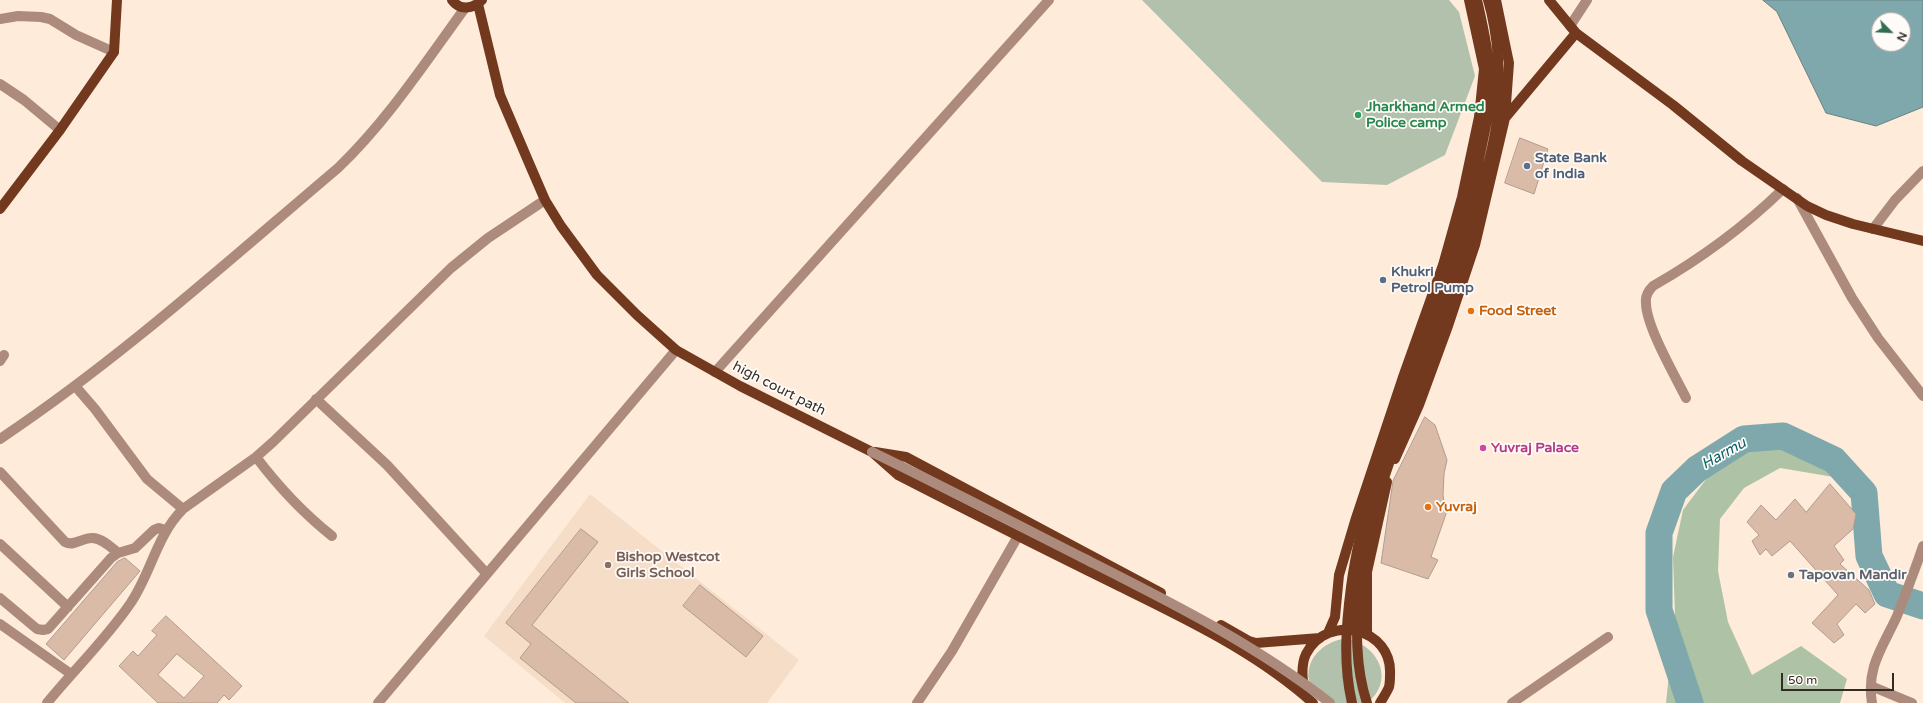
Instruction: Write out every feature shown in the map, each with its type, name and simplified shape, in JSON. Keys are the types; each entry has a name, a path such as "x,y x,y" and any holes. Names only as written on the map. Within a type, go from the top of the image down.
{"main road":[{"path":"0,209 60,130 114,52 117,0"},
{"path":"452,0 459,6 465,8 480,2"},
{"path":"1305,696 1302,675 1306,654 1324,635 1335,617 1339,575 1356,518 1403,377 1443,265 1462,196 1479,117 1484,69 1469,0"},
{"path":"1352,703 1347,672 1346,626 1361,529 1404,395 1449,271 1464,223 1487,118 1490,94 1489,69 1477,0"},
{"path":"1367,703 1359,668 1357,638 1361,575 1366,543 1378,498 1394,450 1461,265 1477,208 1498,119 1500,69 1488,0"},
{"path":"1367,634 1367,572 1389,472 1419,405 1475,245 1505,118 1509,63 1496,0"},
{"path":"1549,0 1573,30 1742,160 1783,189 1826,216 1923,241"},
{"name":"high court path","path":"480,2 500,95 545,200 561,226 597,275 637,315 676,350 740,386 872,452"},
{"path":"1505,118 1573,30"},
{"path":"872,452 906,457 1194,610 1249,641 1263,644 1324,635 1348,629 1367,634 1382,647 1391,666 1389,686 1380,703"},
{"path":"872,452 898,475 1200,627 1253,658 1286,680 1313,703"}],"street":[{"path":"715,372 1049,0"},
{"path":"1573,30 1587,0"},
{"path":"0,439 76,387 276,221 356,150 417,76 465,8"},
{"path":"0,19 18,16 50,19 76,34 114,52"},
{"path":"0,84 24,100 60,130"},
{"path":"1873,228 1895,200 1923,171"},
{"path":"1686,398 1655,334 1646,308 1647,294 1653,286 1711,251 1742,227 1783,189"},
{"path":"1797,198 1852,298 1878,338 1923,396"},
{"path":"47,703 130,604 143,581 166,530 183,509 256,457 451,268 488,238 545,200"},
{"path":"378,703 486,573 676,350"},
{"path":"76,387 95,409 147,479 183,509"},
{"path":"316,399 386,465 486,573"},
{"path":"872,452 963,496 1211,625 1294,675 1330,703"},
{"path":"256,457 273,479 315,523 332,536"},
{"path":"0,472 65,542 73,544 87,538 96,538 107,544 118,553"},
{"path":"0,598 31,625 43,630 48,629 100,570 118,553 135,548 154,530 159,528 166,530"},
{"path":"917,703 952,651 1018,536"},
{"path":"0,544 68,607"},
{"path":"1872,703 1872,667 1897,616 1923,546"},
{"path":"0,624 71,674"},
{"path":"1512,703 1608,637"},
{"path":"1871,686 1912,703"}],"shaded area":[{"name":"Bishop Westcot Girls School","path":"590,494 799,660 767,703 565,703 484,636"}],"green space":[{"name":"Jharkhand Armed Police camp","path":"1142,0 1449,0 1459,12 1475,76 1445,155 1387,185 1322,182"},
{"path":"1774,445 1802,450 1830,462 1846,479 1780,468 1744,488 1720,519 1718,571 1728,622 1752,675 1801,646 1847,679 1840,703 1666,703 1675,615 1673,557 1683,510 1707,478 1739,451"},
{"path":"1342,639 1354,641 1365,647 1373,654 1379,663 1382,673 1381,684 1376,694 1367,703 1322,703 1310,684 1308,673 1317,653 1328,644"}],"water":[{"path":"1763,0 1923,0 1923,107 1876,126 1826,113 1777,12"}],"building":[{"name":"State Bank of India","path":"1520,138 1548,149 1534,194 1505,183"},
{"path":"1425,417 1435,425 1447,460 1444,474 1443,495 1446,514 1431,557 1438,560 1428,579 1381,563 1393,481"},
{"path":"1830,484 1856,514 1853,529 1834,546 1844,560 1840,564 1869,590 1875,604 1865,613 1856,604 1837,624 1844,635 1834,643 1812,623 1838,595 1790,541 1772,556 1766,549 1760,555 1752,541 1759,535 1747,522 1761,505 1776,520 1795,499 1806,512"},
{"path":"581,529 598,542 532,625 629,703 576,703 520,658 531,644 506,623"},
{"path":"125,558 140,571 64,660 46,644 117,562"},
{"path":"700,585 763,636 746,657 683,606"},
{"path":"166,616 242,686 229,700 224,695 217,703 158,703 119,666 133,651 138,656 157,635 152,631","holes":["177,654 204,676 184,698 158,675"]}],"waterway":[{"name":"Harmu","path":"1690,703 1659,610 1659,533 1674,491 1697,469 1744,439 1783,436 1834,460 1864,493 1869,556 1887,594 1923,606"}],"place":[{"name":"Jharkhand Armed Police camp","path":"1358,115"},
{"name":"State Bank of India","path":"1527,166"},
{"name":"Khukri Petrol Pump","path":"1383,280"},
{"name":"Food Street","path":"1471,311"},
{"name":"Yuvraj Palace","path":"1483,448"},
{"name":"Yuvraj","path":"1428,507"},
{"name":"Bishop Westcot Girls School","path":"608,565"},
{"name":"Tapovan Mandir","path":"1791,575"}]}
